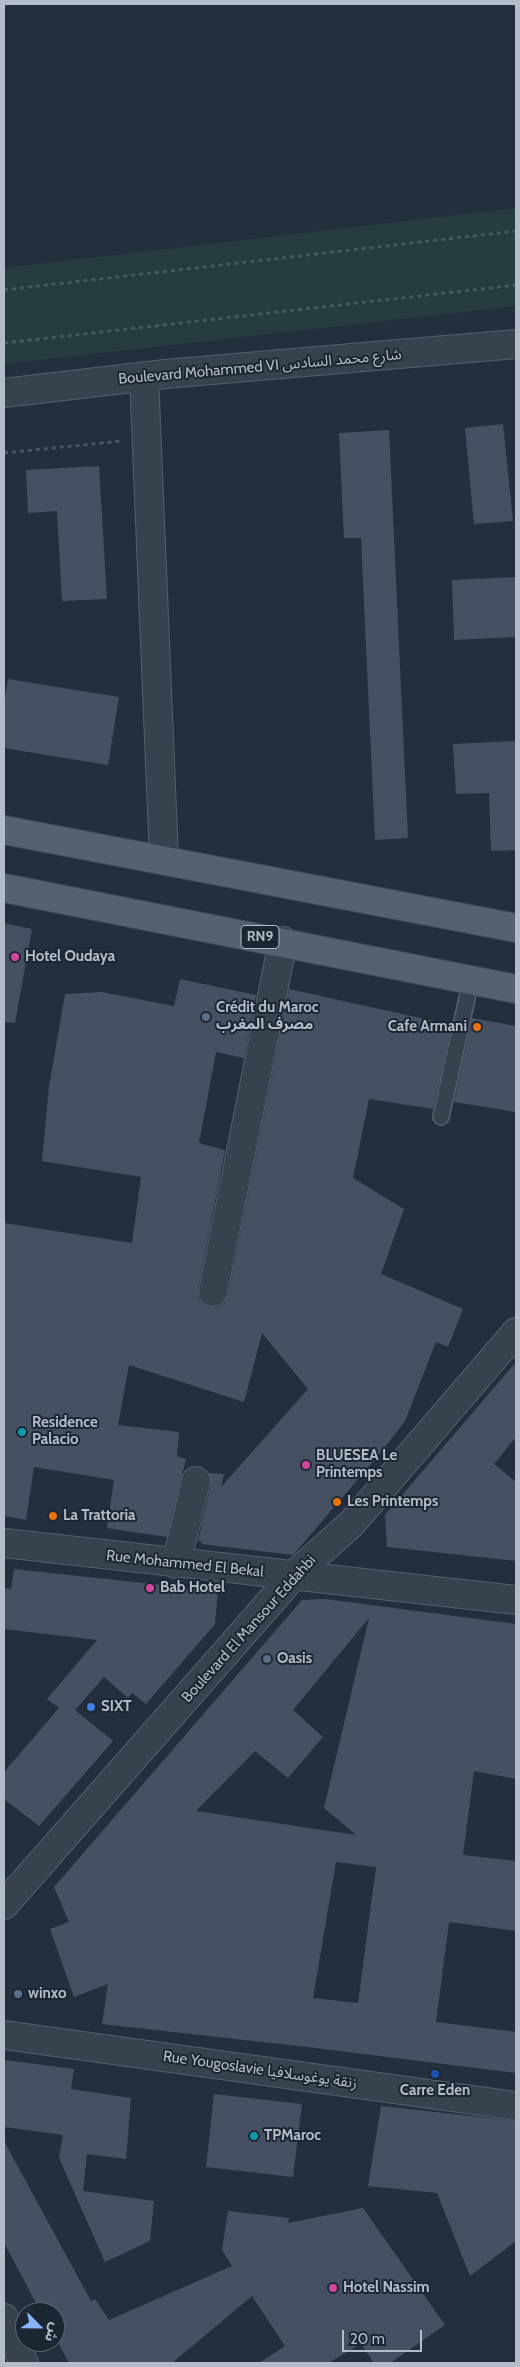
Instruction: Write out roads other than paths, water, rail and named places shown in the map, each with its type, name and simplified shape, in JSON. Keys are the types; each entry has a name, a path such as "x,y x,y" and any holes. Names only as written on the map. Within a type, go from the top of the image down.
{"main road":[{"path":"4,830 516,928"},
{"name":"RN9","path":"4,888 283,941 516,989"}],"street":[{"name":"Boulevard Mohammed VI شارع محمد السادس","path":"4,393 144,376 516,344"},
{"path":"144,376 164,860"},
{"path":"214,1292 283,941"},
{"name":"Boulevard El Mansour Eddahbi","path":"4,1905 294,1575 352,1523 516,1332"},
{"path":"176,1564 196,1481"},
{"name":"Rue Mohammed El Bekal","path":"4,1543 176,1564 516,1600"},
{"name":"Rue Yougoslavie زنقة يوغوسلافيا","path":"4,2035 516,2106"},
{"path":"4,2318 24,2363"}],"lane":[{"path":"441,1117 471,980"}],"place":[{"name":"Hotel Oudaya","path":"15,957"},
{"name":"Crédit du Maroc مصرف المغرب","path":"206,1017"},
{"name":"Cafe Armani","path":"477,1027"},
{"name":"Residence Palacio","path":"22,1432"},
{"name":"BLUESEA Le Printemps","path":"306,1465"},
{"name":"Les Printemps","path":"337,1502"},
{"name":"La Trattoria","path":"53,1516"},
{"name":"Bab Hotel","path":"150,1588"},
{"name":"Oasis","path":"267,1659"},
{"name":"SIXT","path":"91,1707"},
{"name":"winxo","path":"18,1994"},
{"name":"Carre Eden","path":"435,2074"},
{"name":"TPMaroc","path":"254,2136"},
{"name":"Hotel Nassim","path":"333,2288"}]}
